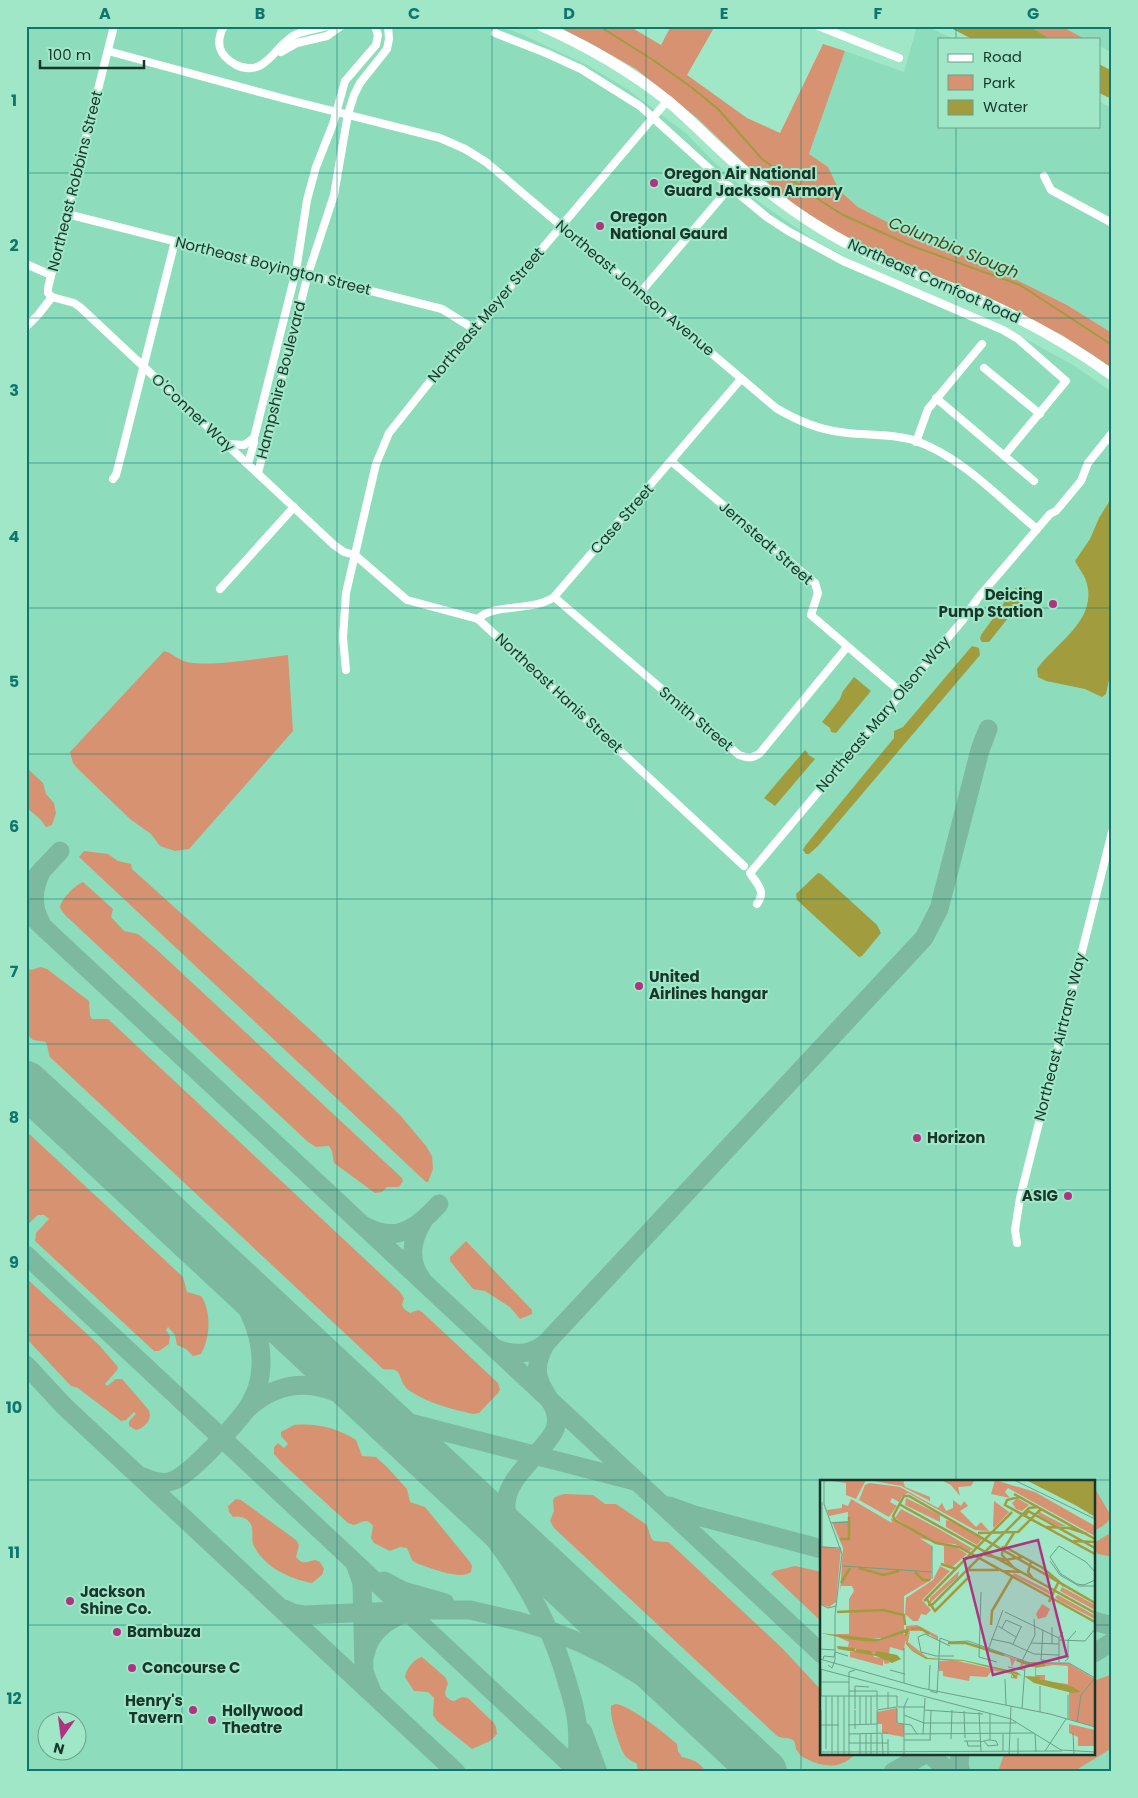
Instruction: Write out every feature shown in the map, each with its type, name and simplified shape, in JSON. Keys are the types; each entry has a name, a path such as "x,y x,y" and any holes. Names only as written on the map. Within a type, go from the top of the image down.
{"street":[{"name":"Northeast Robbins Street","path":"52,297 48,293 48,288 114,26"},
{"path":"224,26 219,40 222,54 231,62 247,68 258,66 297,43 332,34 341,26"},
{"path":"269,60 296,34 327,26"},
{"name":"Hampshire Boulevard","path":"227,444 240,446 247,444 254,438 296,271 310,189 316,167 345,81 376,45 378,35 375,26"},
{"name":"Hampshire Boulevard","path":"258,473 308,274 334,195 348,114 360,84 387,49 389,39 388,26"},
{"name":"Northeast Cornfoot Road","path":"542,26 607,58 633,75 667,101 756,182 822,229 880,259 1012,315 1074,349 1112,374"},
{"path":"818,26 899,58"},
{"path":"495,33 581,69 640,106 730,187 768,218 788,231 843,261 1003,330 1018,339 1066,381 1004,456"},
{"name":"Northeast Johnson Avenue","path":"108,51 440,138 466,149 486,162 776,408 808,424 839,432 885,435 916,442 945,454 1036,529"},
{"name":"Northeast Meyer Street","path":"346,670 343,638 346,593 376,464 389,433 400,417 474,328 667,101"},
{"path":"1044,176 1051,190 1112,223"},
{"path":"640,293 730,187"},
{"name":"Northeast Boyington Street","path":"67,214 442,309 474,328"},
{"path":"113,479 116,475 144,368 175,241"},
{"path":"26,264 51,275"},
{"path":"26,327 52,297"},
{"name":"O'Conner Way","path":"52,297 74,303 80,307 334,545 344,552 355,555"},
{"path":"916,442 925,414 936,398 982,344"},
{"path":"984,368 1040,414"},
{"name":"Case Street","path":"478,618 488,612 534,606 547,602 554,597 741,379"},
{"path":"936,398 1034,481"},
{"name":"Northeast Mary Olson Way","path":"757,904 761,899 761,890 750,872 902,693 1036,529 1056,510 1081,481 1088,463 1112,433"},
{"path":"248,464 254,438"},
{"name":"Jernstedt Street","path":"671,461 815,583 818,593 812,615 902,693"},
{"path":"220,589 294,507"},
{"name":"Northeast Hanis Street","path":"355,555 407,600 478,618 744,866"},
{"name":"Smith Street","path":"554,597 739,755 747,758 754,757 760,753 847,646"},
{"name":"Northeast Airtrans Way","path":"1017,1243 1015,1230 1020,1198 1112,832"}],"shaded area":[{"path":"26,26 497,26 519,33 589,66 627,89 687,134 755,199 811,238 855,262 1002,326 1075,366 1112,392 1112,1772 26,1772"},
{"path":"917,26 926,26 952,38 938,38 938,128 1100,128 1100,102 1112,108 1112,333 1067,305 981,262 924,241 858,207 839,190 828,167 809,154 845,51 904,72"},
{"path":"1061,26 1112,26 1112,53 1100,47 1100,38 1083,38"}],"green space":[{"path":"557,26 629,26 661,45 671,26 715,26 687,75 747,118 780,133 823,44 845,51 809,154 828,167 839,190 858,207 924,241 981,262 1067,305 1112,333 1112,368 1062,335 974,291 901,263 848,238 800,209 745,164 697,118 636,69"},
{"path":"1029,26 1061,26 1083,38 1049,38"},
{"path":"164,651 184,661 197,663 223,663 288,655 293,731 189,849 175,851 160,846 151,834 130,819 78,769 73,763 70,752"},
{"path":"26,767 43,783 46,794 54,803 56,813 52,825 46,827 26,807"},
{"path":"84,851 108,854 118,861 131,864 132,869 315,1034 400,1115 432,1156 433,1169 428,1182 79,857"},
{"path":"83,882 113,909 111,917 124,931 138,934 156,949 402,1178 403,1181 399,1187 387,1187 382,1192 375,1193 334,1163 329,1146 316,1147 308,1142 65,915 60,908 61,904 72,890"},
{"path":"26,967 31,970 41,967 47,969 89,1001 92,1019 108,1019 400,1292 404,1298 402,1305 404,1309 410,1313 418,1310 422,1312 498,1383 500,1390 498,1393 479,1413 473,1414 441,1406 418,1396 404,1386 399,1374 395,1370 383,1369 50,1057 46,1042 33,1040 26,1034"},
{"path":"26,1131 183,1277 187,1292 201,1296 207,1310 208,1333 201,1354 193,1356 186,1349 177,1345 175,1335 168,1327 166,1330 170,1336 169,1344 159,1351 154,1351 35,1241 36,1233 49,1219 44,1215 38,1215 26,1226"},
{"path":"466,1241 532,1310 532,1314 520,1319 510,1307 485,1291 473,1289 450,1261 450,1257"},
{"path":"26,1278 99,1345 118,1367 105,1384 107,1386 116,1379 122,1379 150,1412 148,1422 143,1427 136,1430 129,1426 129,1421 136,1414 134,1412 126,1420 121,1421 78,1388 71,1386 26,1338"},
{"path":"294,1425 327,1427 342,1432 356,1440 362,1456 376,1457 407,1489 410,1502 425,1507 470,1562 472,1566 471,1572 460,1575 452,1574 416,1563 412,1560 407,1548 400,1547 390,1551 374,1543 371,1538 373,1526 371,1523 364,1521 354,1525 348,1523 274,1454 274,1447 278,1443 284,1448 288,1444 281,1436 281,1432"},
{"path":"1096,1490 1110,1514 1109,1520 1096,1530"},
{"path":"564,1494 593,1495 605,1504 616,1504 647,1525 651,1538 654,1541 668,1542 672,1545 783,1649 820,1689 820,1756 853,1756 838,1765 819,1764 801,1756 797,1751 794,1741 776,1735 554,1528 550,1521 554,1511 553,1500 555,1497"},
{"path":"236,1499 241,1500 296,1540 299,1545 296,1557 298,1560 307,1562 315,1560 320,1562 324,1569 322,1575 312,1583 304,1581 278,1571 264,1560 253,1543 250,1523 243,1517 233,1517 229,1512 228,1506"},
{"path":"1112,1532 1112,1557 1098,1554 1096,1552 1096,1542"},
{"path":"795,1566 820,1572 820,1620 771,1574 774,1571"},
{"path":"422,1657 446,1678 448,1684 445,1694 448,1698 454,1701 462,1697 468,1698 494,1723 497,1734 490,1741 472,1749 437,1721 433,1715 434,1698 428,1692 414,1691 405,1677 411,1665"},
{"path":"1112,1674 1112,1748 1073,1772 998,1772 1003,1756 1096,1756 1096,1680"},
{"path":"615,1704 629,1709 656,1727 677,1744 678,1751 682,1757 701,1765 706,1772 638,1772 637,1764 626,1757 618,1740 611,1710 611,1706"}],"water":[{"path":"947,26 1029,26 1049,38 970,38"},
{"path":"1100,65 1112,71 1112,99 1100,93"},
{"path":"1112,497 1112,666 1106,694 1102,697 1085,689 1046,681 1038,677 1037,669 1065,639 1082,617 1087,605 1088,592 1085,578 1075,561 1090,539 1099,518"},
{"path":"1024,587 1028,590 1028,593 989,642 982,642 980,639 981,635 1011,590"},
{"path":"972,646 979,648 980,655 818,846 809,854 806,854 803,850 805,846 894,738 894,731 903,727"},
{"path":"854,677 871,691 836,733 831,732 830,728 822,722"},
{"path":"805,750 807,754 815,759 775,806 764,798"},
{"path":"818,873 877,925 881,933 862,956 859,957 797,900 796,894"}],"waterway":[{"name":"Columbia Slough","path":"599,26 653,60 691,87 718,109 762,159 843,215 912,246 1020,285 1112,345"}],"taxiway":[{"path":"497,1349 510,1353 522,1353 534,1350 546,1343 924,938 939,909 980,750 988,729"},
{"path":"34,879 60,851"},
{"path":"41,923 36,910 34,896 42,870"},
{"path":"26,911 820,1652"},
{"path":"367,1227 378,1232 398,1233 416,1225 439,1204"},
{"path":"421,1278 414,1264 413,1250 416,1235 423,1221"},
{"path":"26,1255 579,1772"},
{"path":"143,1477 165,1483 180,1477 222,1438 249,1405 257,1389 261,1358 253,1322 242,1299 212,1257"},
{"path":"517,1541 506,1513 508,1492 513,1482 555,1429 556,1418 554,1408 544,1391 537,1371 539,1359 546,1343"},
{"path":"26,1365 64,1406 456,1772"},
{"path":"248,1408 269,1394 289,1386 309,1385 347,1397 402,1434"},
{"path":"360,1395 390,1415 406,1422 635,1481"},
{"path":"434,1465 475,1514 512,1564 543,1618 566,1678 574,1707 578,1733 576,1772"},
{"path":"669,1506 694,1515 820,1548"},
{"path":"355,1563 362,1583 364,1672 372,1692"},
{"path":"384,1581 403,1591 445,1603"},
{"path":"284,1609 304,1615 470,1610 549,1630 611,1658 661,1688 768,1772"},
{"path":"365,1655 370,1640 380,1628 392,1619 407,1613"},
{"path":"1096,1622 1112,1626"},
{"path":"1096,1652 1112,1642"},
{"path":"583,1732 598,1772"},
{"path":"726,1745 743,1772"},
{"path":"893,1772 921,1756"},
{"path":"932,1756 949,1772"},
{"path":"960,1756 961,1772"}],"runway":[{"path":"26,1084 764,1772"}],"place":[{"name":"Oregon Air National Guard Jackson Armory","path":"654,183"},
{"name":"Oregon National Gaurd","path":"600,226"},
{"name":"Deicing Pump Station","path":"1053,604"},
{"name":"United Airlines hangar","path":"639,986"},
{"name":"Horizon","path":"917,1138"},
{"name":"ASIG","path":"1068,1196"},
{"name":"Jackson Shine Co.","path":"70,1601"},
{"name":"Bambuza","path":"117,1632"},
{"name":"Concourse C","path":"132,1668"},
{"name":"Henry's Tavern","path":"193,1710"},
{"name":"Hollywood Theatre","path":"212,1720"}]}
